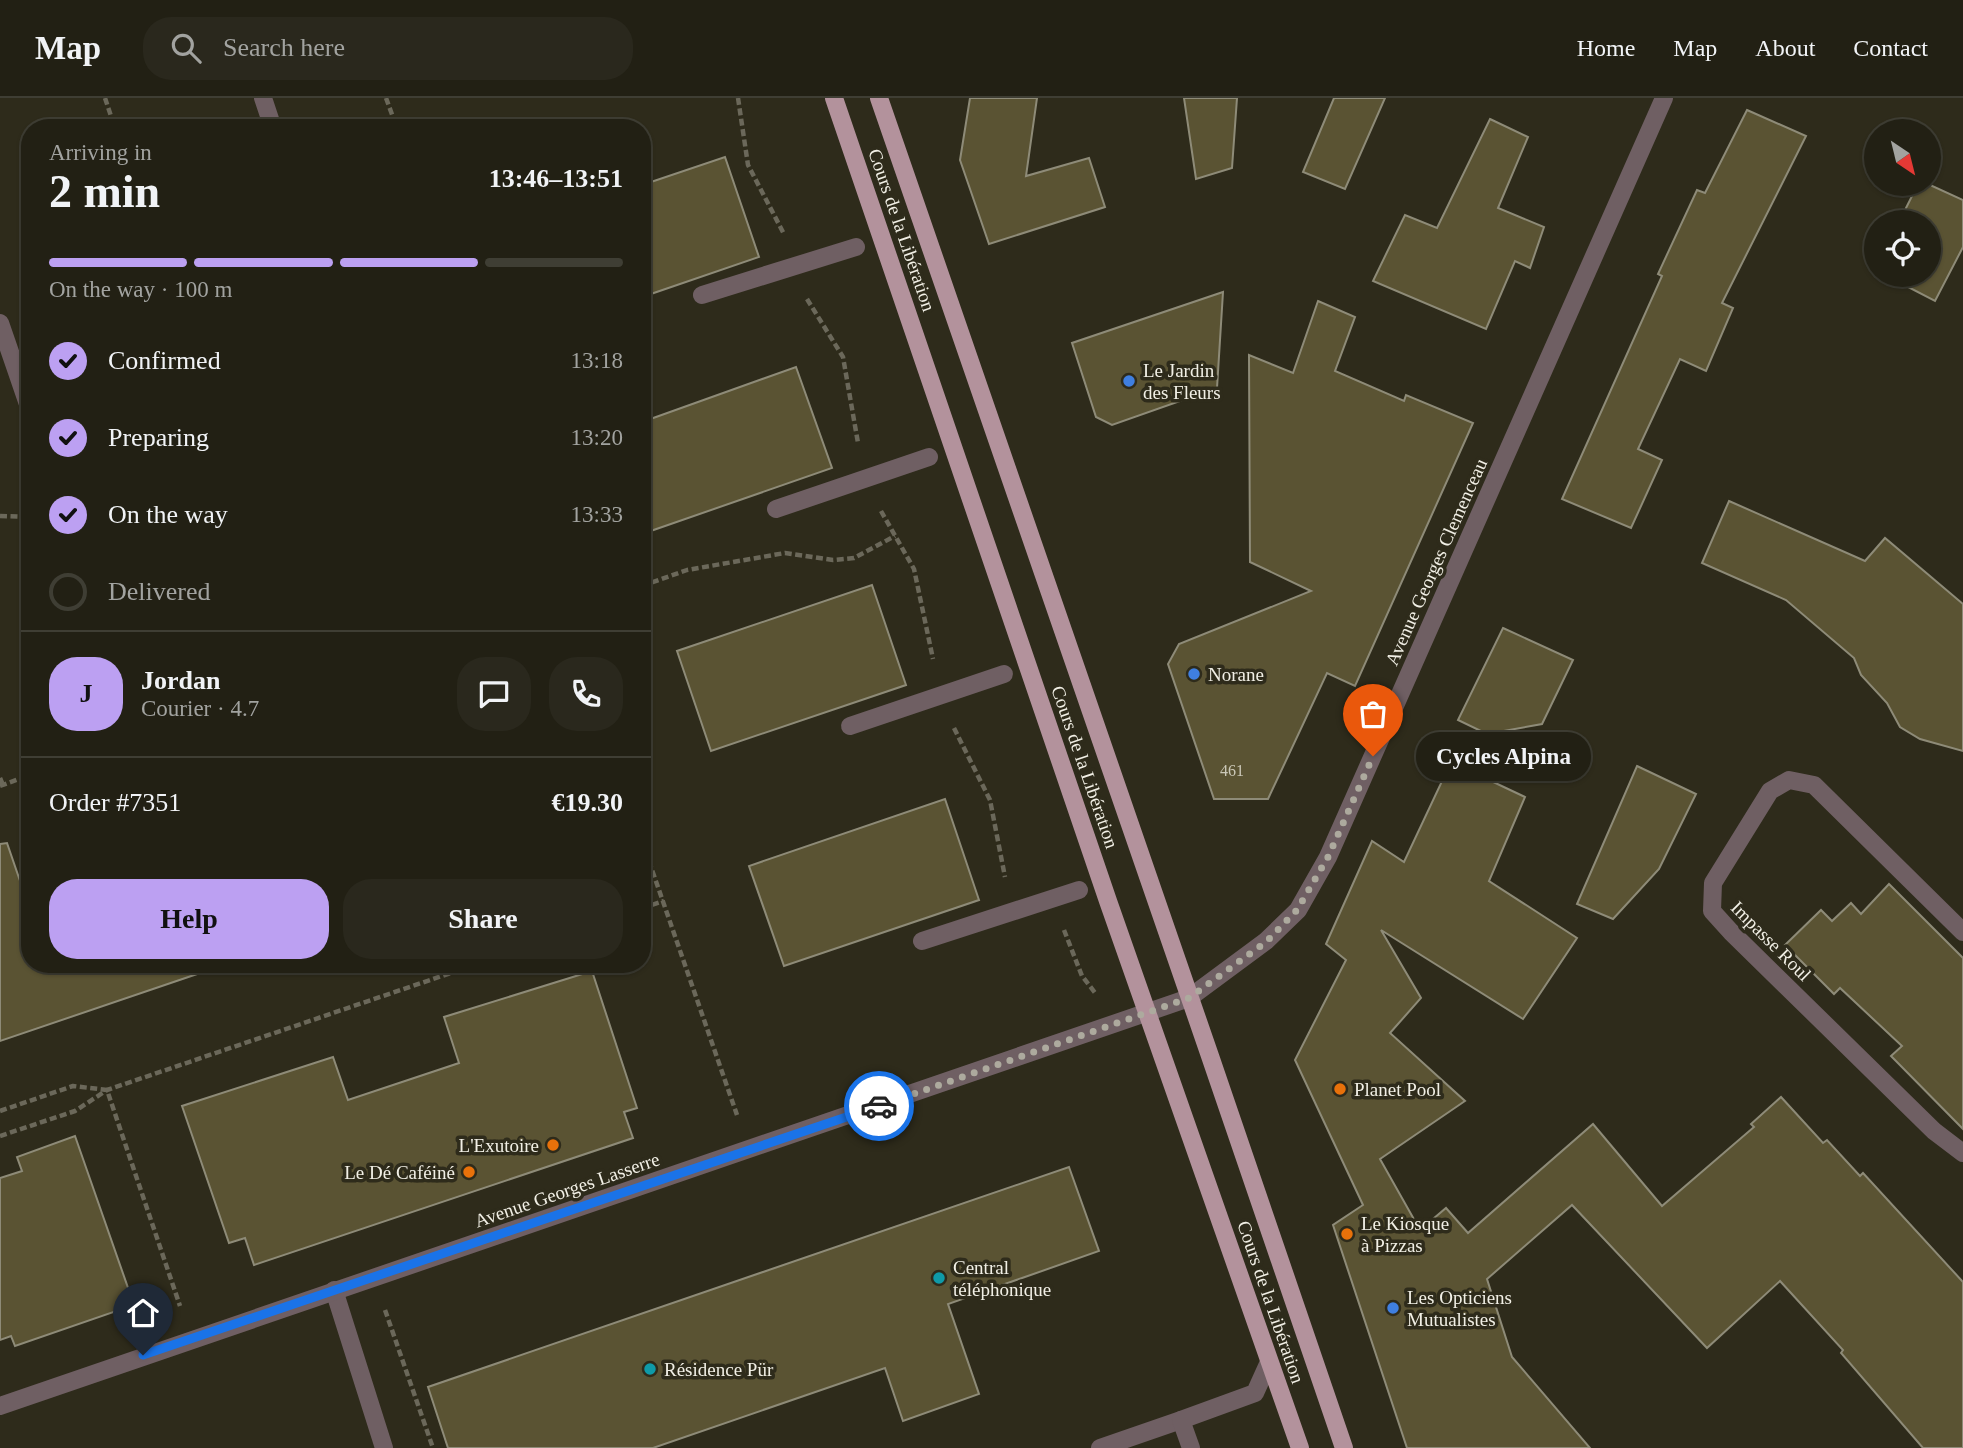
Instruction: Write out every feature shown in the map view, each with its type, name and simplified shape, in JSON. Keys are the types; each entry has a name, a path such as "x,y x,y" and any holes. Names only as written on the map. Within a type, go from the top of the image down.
{"main road":[{"name":"Cours de la Libération","path":"834,98 1147,1013 1300,1448"},
{"name":"Cours de la Libération","path":"879,98 1189,998 1223,1087 1344,1448"}],"street":[{"path":"262,98 269,119"},
{"name":"Avenue Georges Clemenceau","path":"1147,1013 1189,998 1266,942 1297,910 1328,857 1664,98"},
{"path":"702,295 856,247"},
{"path":"0,323 21,384"},
{"path":"776,509 929,457"},
{"path":"850,726 1004,674"},
{"name":"Impasse Roul","path":"1963,932 1814,785 1789,780 1770,791 1713,883 1712,911 1731,932 1934,1131 1963,1153"},
{"path":"922,941 1079,890"},
{"name":"Avenue Georges Lasserre","path":"0,1406 1147,1013"},
{"path":"334,1290 384,1448"},
{"path":"1100,1448 1255,1393 1269,1362"},
{"path":"1181,1420 1191,1448"}],"path":[{"path":"104,98 112,119"},
{"path":"386,98 394,119"},
{"path":"0,516 21,517"},
{"path":"651,583 687,570 785,553 833,560 853,558 895,536"},
{"path":"0,778 1,785 21,778"},
{"path":"651,866 749,1151"},
{"path":"1051,898 1082,976 1099,998"},
{"path":"651,905 664,901"},
{"path":"0,1136 75,1111 107,1090 451,973"},
{"path":"0,1111 73,1086 107,1090"},
{"path":"107,1090 191,1339"},
{"path":"373,1278 433,1448"}],"building":[{"path":"970,98 1037,98 1026,176 1089,158 1105,207 989,244 960,160"},
{"path":"1184,98 1237,98 1232,168 1196,179"},
{"path":"1334,98 1385,98 1345,189 1303,172"},
{"path":"1747,110 1806,136 1722,303 1733,308 1706,371 1680,359 1638,449 1662,460 1631,528 1562,499 1662,276 1658,274 1697,190 1705,193"},
{"path":"1490,119 1528,137 1498,208 1544,227 1530,268 1515,261 1486,329 1373,281 1405,215 1437,228"},
{"path":"725,157 759,257 651,294 651,182"},
{"path":"1941,190 1963,200 1963,247 1935,301 1908,287 1941,287 1941,210 1905,210 1912,196 1941,196"},
{"path":"1223,292 1217,388 1112,425 1096,417 1072,343"},
{"path":"1318,301 1355,317 1335,371 1404,401 1406,395 1473,423 1355,686 1327,673 1268,799 1214,799 1168,664 1179,644 1311,591 1250,562 1249,355 1293,373"},
{"path":"796,367 832,468 651,531 651,419"},
{"path":"1729,501 1865,561 1885,538 1963,604 1963,751 1920,739 1900,727 1887,703 1861,675 1854,658 1786,600 1702,563"},
{"path":"872,585 906,685 711,751 677,651"},
{"path":"1503,628 1573,660 1542,724 1487,734 1458,720"},
{"path":"1451,762 1525,797 1489,881 1577,938 1523,1019 1381,930 1421,998 1390,1033 1465,1101 1380,1159 1420,1230 1446,1208 1468,1233 1593,1124 1662,1206 1754,1127 1751,1124 1781,1097 1823,1143 1827,1140 1860,1176 1863,1173 1963,1282 1963,1448 1923,1448 1841,1353 1843,1350 1780,1281 1707,1348 1572,1205 1487,1279 1512,1357 1590,1448 1407,1448 1333,1225 1363,1205 1295,1060 1346,960 1326,944 1372,841 1404,862"},
{"path":"1637,766 1696,794 1659,869 1613,919 1577,904"},
{"path":"945,799 979,900 784,966 749,866"},
{"path":"7,843 21,884 21,973 200,973 0,1041 0,844"},
{"path":"1889,884 1963,958 1963,1129 1891,1056 1902,1046 1840,988 1834,994 1785,945 1821,910 1832,921 1851,903 1861,914"},
{"path":"593,973 637,1108 624,1112 633,1138 254,1265 245,1238 229,1243 182,1106 333,1057 348,1100 459,1063 444,1017"},
{"path":"75,1136 134,1305 15,1346 11,1336 0,1340 0,1178 22,1171 17,1157"},
{"path":"1069,1167 1099,1251 948,1304 979,1394 903,1421 885,1368 653,1448 448,1448 428,1387"}],"way so far":[{"path":"879,1106 1189,998 1266,942 1297,910 1328,857 1373,756"}],"place":[{"name":"Le Jardin des Fleurs","path":"1129,381"},
{"name":"Norane","path":"1194,674"},
{"name":"Cycles Alpina","path":"1373,756"},
{"name":"Planet Pool","path":"1340,1089"},
{"name":"L'Exutoire","path":"553,1145"},
{"name":"Le Dé Caféiné","path":"469,1172"},
{"name":"Le Kiosque à Pizzas","path":"1347,1234"},
{"name":"Central téléphonique","path":"939,1278"},
{"name":"Les Opticiens Mutualistes","path":"1393,1308"},
{"name":"Résidence Pür","path":"650,1369"}],"route":[{"path":"143,1355 879,1106"}]}
